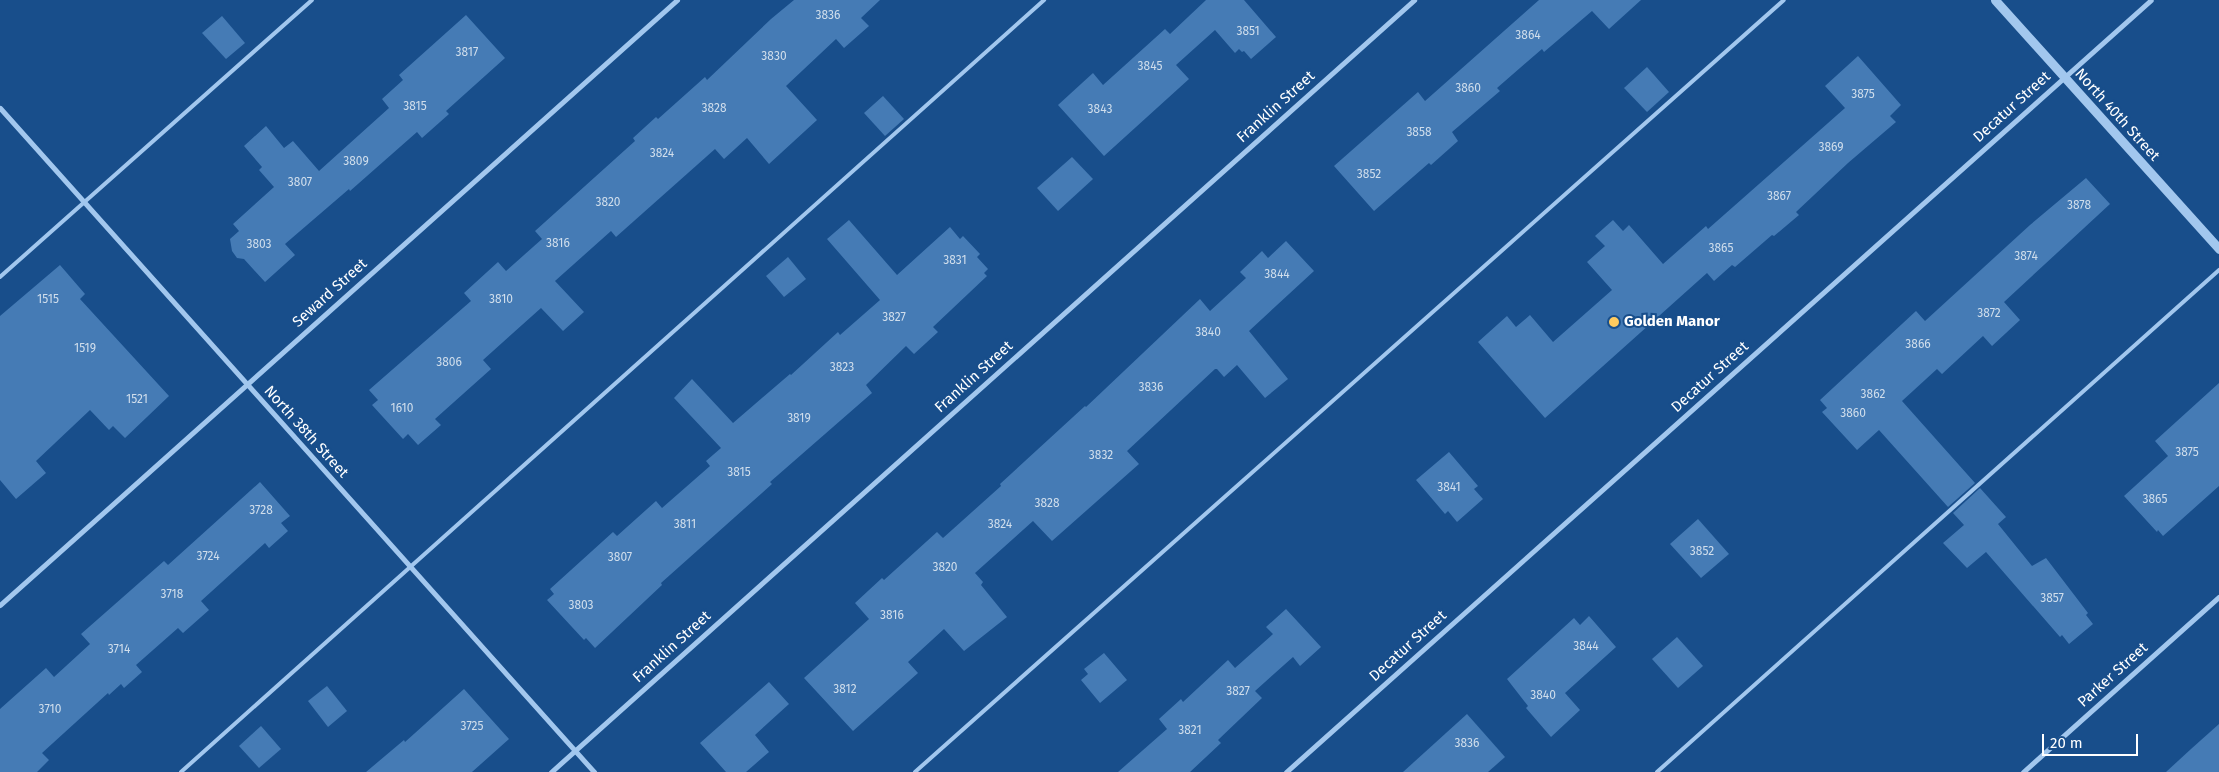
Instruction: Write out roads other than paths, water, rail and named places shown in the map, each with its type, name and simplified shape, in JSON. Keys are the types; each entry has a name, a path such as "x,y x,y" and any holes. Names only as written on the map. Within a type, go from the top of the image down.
{"street":[{"name":"Seward Street","path":"0,605 677,0"},
{"name":"Franklin Street","path":"551,772 1414,0"},
{"name":"North 40th Street","path":"1995,0 2219,249"},
{"name":"Decatur Street","path":"1286,772 2151,0"},
{"name":"North 38th Street","path":"0,108 594,772"},
{"name":"Parker Street","path":"2023,772 2219,597"}],"lane":[{"path":"0,277 312,0"},
{"path":"181,772 1044,0"},
{"path":"915,772 1784,0"},
{"path":"1657,772 2219,270"}],"place":[{"name":"Golden Manor","path":"1614,322"}]}
